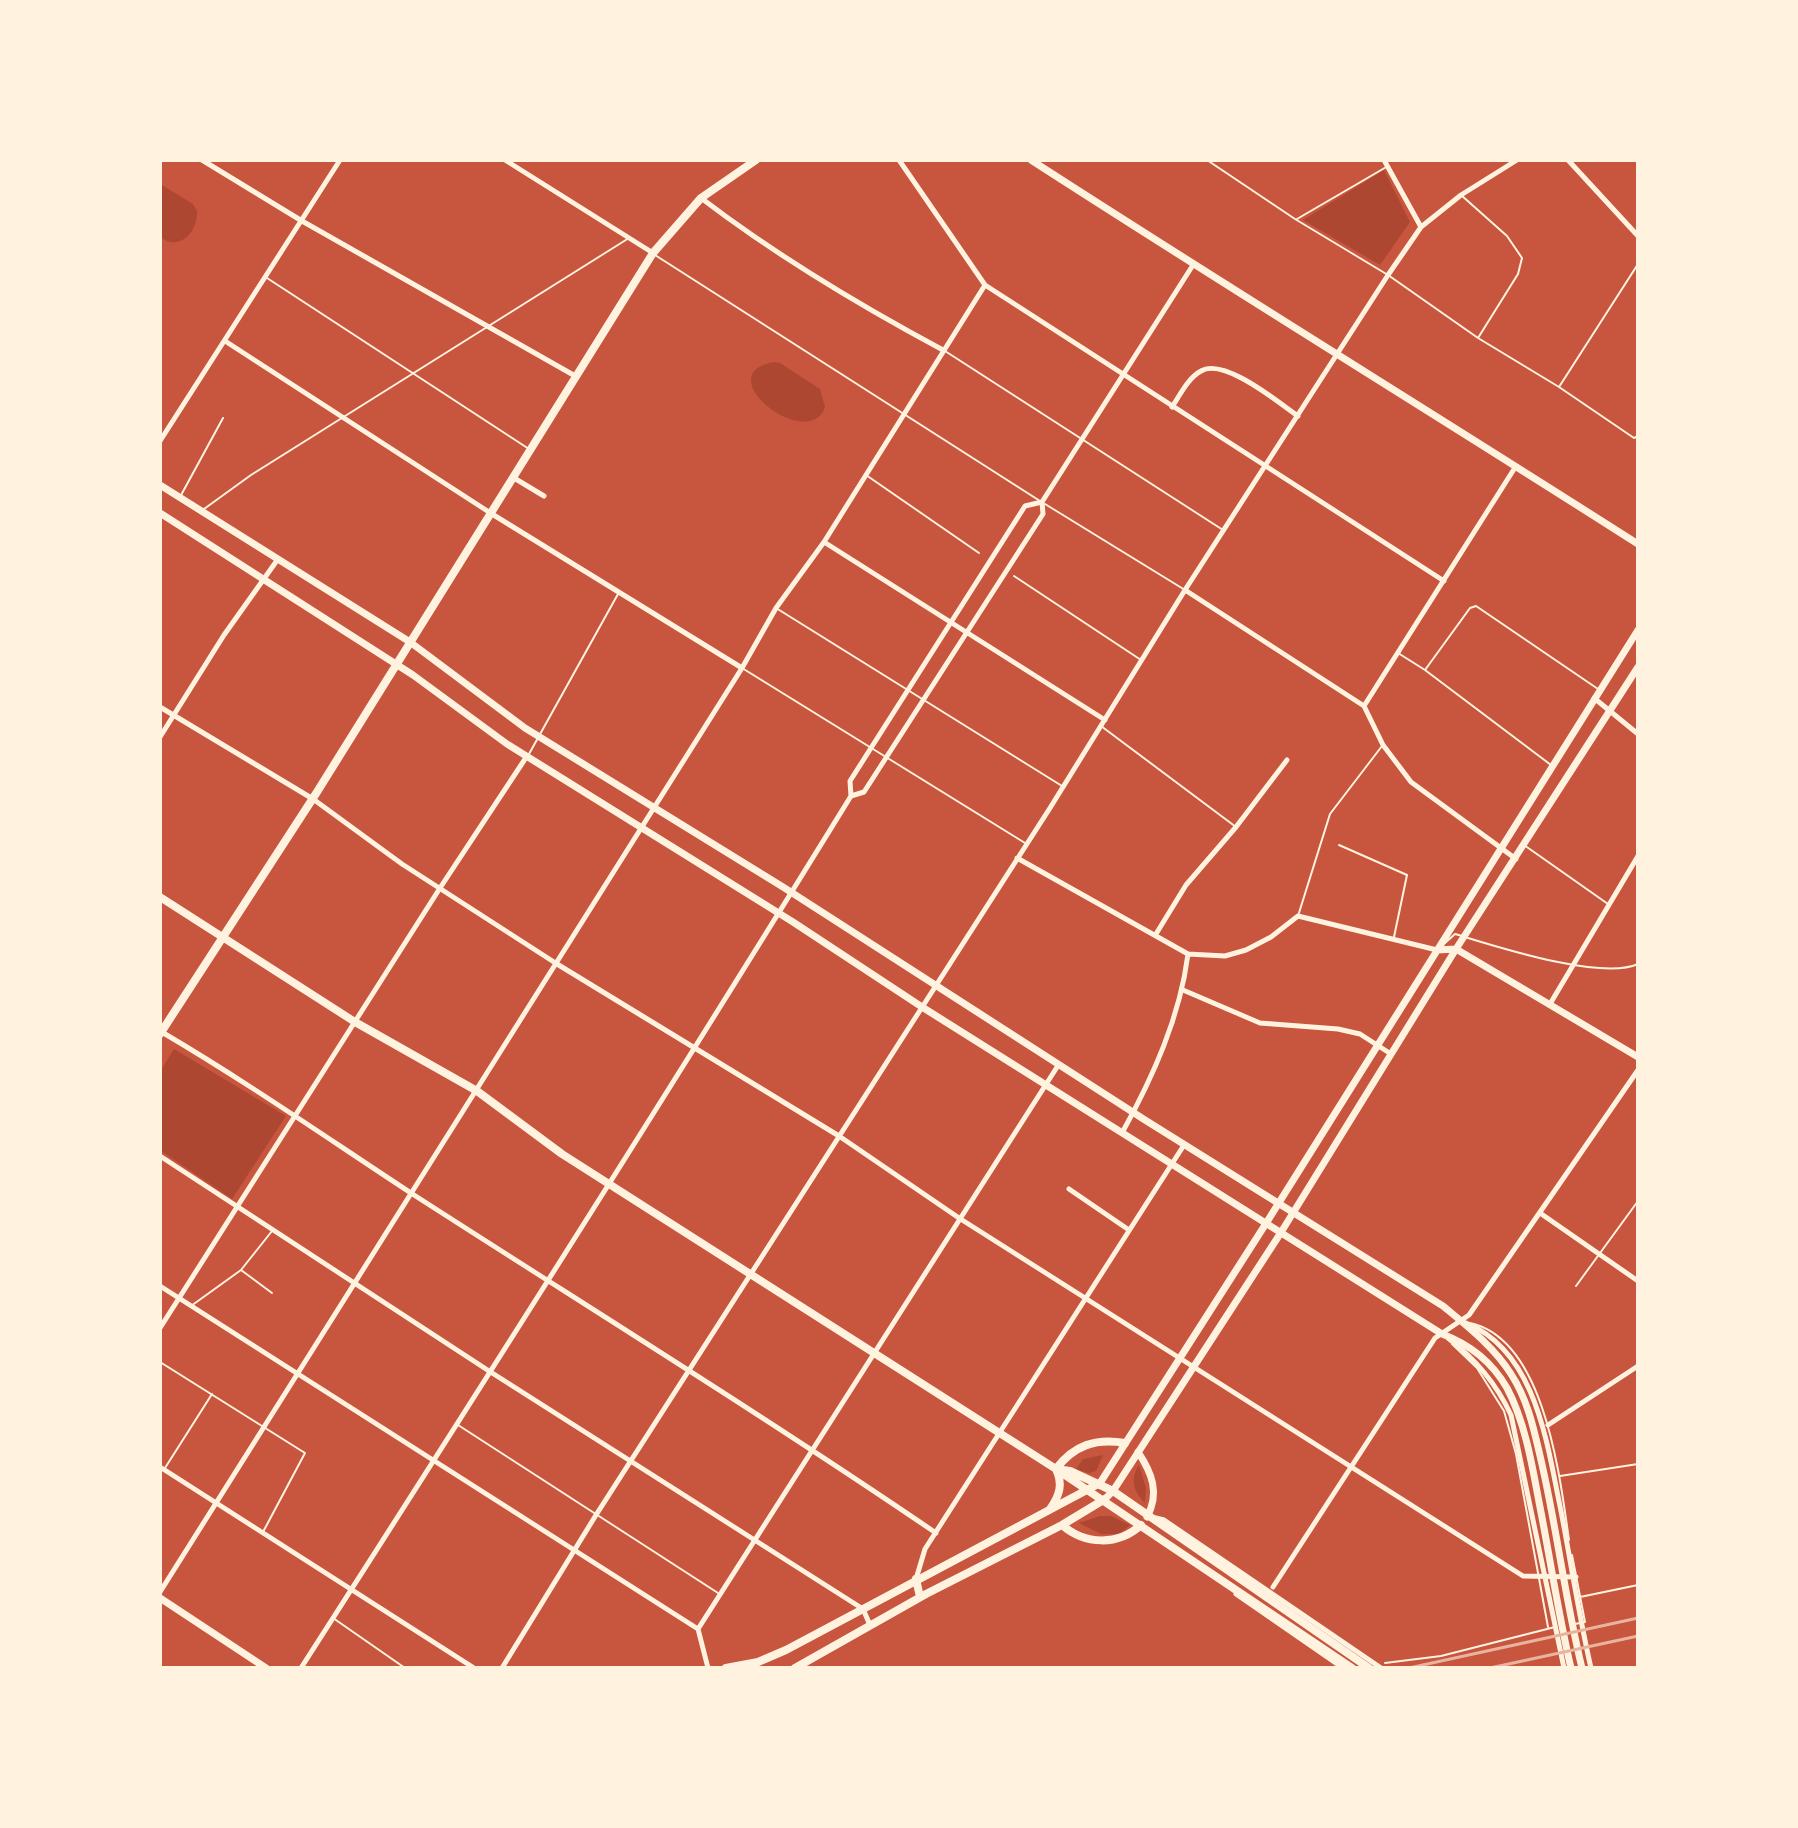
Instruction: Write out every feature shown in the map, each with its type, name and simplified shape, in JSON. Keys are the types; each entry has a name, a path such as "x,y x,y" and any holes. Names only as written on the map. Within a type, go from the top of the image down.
{"main road":[{"path":"161,1032 492,514 653,253 701,198 756,160"},
{"path":"160,897 355,1022 477,1091 562,1154 750,1275 1001,1431 1105,1499 1156,1537 1352,1668"},
{"path":"1056,1469 1069,1454 1084,1445 1105,1441 1125,1443"},
{"path":"1056,1469 1070,1471 1100,1483 1147,1517 1165,1524 1369,1668"},
{"path":"1048,1512 1059,1490 1061,1480 1056,1469"},
{"path":"726,1668 770,1658 1100,1483"},
{"path":"795,1668 920,1597 1062,1525 1105,1499"},
{"path":"1062,1525 1079,1536 1102,1541 1127,1536 1141,1525"},
{"path":"916,1579 920,1597"}],"street":[{"path":"505,160 653,253"},
{"path":"899,160 985,285 1124,373 1172,407 1266,464 1444,581"},
{"path":"1031,160 1193,265 1338,353 1638,544"},
{"path":"502,1668 596,1515 937,985 1185,590 1388,275 1421,227 1461,195 1517,160"},
{"path":"1568,160 1638,236"},
{"path":"203,161 302,221 577,378"},
{"path":"160,441 266,278 338,161"},
{"path":"1386,163 1421,227"},
{"path":"701,198 743,229 866,309 943,350"},
{"path":"851,796 864,792 923,701 1043,514 1042,502 1193,265"},
{"path":"160,1592 413,1194 742,668 776,609 824,542 985,285"},
{"path":"225,341 492,514 742,668"},
{"path":"1172,407 1192,378 1202,369 1214,367 1236,374 1298,416"},
{"path":"1364,706 1516,466"},
{"path":"514,478 544,496"},
{"path":"160,485 410,642 538,737 792,892 1184,1145 1443,1306 1477,1331 1517,1367 1541,1420 1591,1668"},
{"path":"301,1668 547,1279 610,1185 693,1048 780,914 851,796 850,781 1025,506 1042,502"},
{"path":"160,513 396,664 527,756 780,914 1265,1225 1464,1346 1490,1365 1506,1386 1515,1406 1533,1467 1571,1668"},
{"path":"824,542 1105,720"},
{"path":"160,737 224,635 278,559"},
{"path":"1185,590 1364,706 1383,745 1411,782 1516,859"},
{"path":"1100,1483 1265,1225 1638,630"},
{"path":"1105,1499 1113,1491 1280,1234 1456,949 1638,667"},
{"path":"1594,698 1638,734"},
{"path":"160,707 312,799 440,888 693,1048 839,1136 959,1218 1523,1576 1576,1577"},
{"path":"160,1328 440,888 527,756"},
{"path":"1156,934 1186,885 1236,827 1287,760"},
{"path":"1550,1004 1638,856"},
{"path":"1017,858 1188,954 1225,956 1246,950 1271,937 1298,916 1437,950 1456,949 1638,1057"},
{"path":"1122,1133 1161,1051 1183,990 1188,954"},
{"path":"1183,990 1260,1023 1338,1029 1360,1035 1391,1054"},
{"path":"161,1032 297,1116 413,1194 690,1370 936,1533"},
{"path":"698,1629 1059,1065"},
{"path":"1273,1587 1435,1338 1469,1315 1638,1070"},
{"path":"916,1579 925,1549 1184,1145"},
{"path":"160,1156 489,1371 863,1608 870,1625"},
{"path":"1069,1189 1129,1230"},
{"path":"1540,1213 1638,1281"},
{"path":"160,1286 698,1629 708,1668"},
{"path":"1477,1331 1512,1374 1530,1414 1549,1493 1582,1668"},
{"path":"1464,1346 1494,1383 1511,1414 1564,1668"},
{"path":"1548,1425 1638,1366"},
{"path":"1138,1452 1154,1484 1154,1505 1147,1517"},
{"path":"162,1468 474,1668"},
{"path":"1165,1524 1383,1665"},
{"path":"1156,1537 1343,1668"},
{"path":"160,1598 266,1668"}],"lane":[{"path":"1207,160 1295,219 1388,275 1478,338 1559,387 1634,438 1638,436"},
{"path":"1295,219 1386,163"},
{"path":"1461,195 1507,236 1522,258 1518,274 1478,338"},
{"path":"202,511 251,475 630,238"},
{"path":"653,253 1042,502 1185,590"},
{"path":"1559,387 1638,264"},
{"path":"266,278 531,450"},
{"path":"943,350 1224,530"},
{"path":"180,497 223,418"},
{"path":"865,474 979,554"},
{"path":"1014,576 1141,660"},
{"path":"527,756 620,592"},
{"path":"1425,670 1470,608 1476,606 1599,690"},
{"path":"776,609 1063,787"},
{"path":"1398,653 1425,670 1552,765"},
{"path":"742,668 1027,844"},
{"path":"1101,726 1236,827"},
{"path":"1298,916 1330,814 1383,745"},
{"path":"1339,845 1407,875 1394,940"},
{"path":"1524,845 1608,905"},
{"path":"1437,950 1455,934 1573,965 1625,969 1638,964"},
{"path":"1576,1286 1638,1201"},
{"path":"191,1306 241,1270 272,1231"},
{"path":"241,1270 272,1293"},
{"path":"1383,1665 1441,1656 1585,1622 1559,1476 1548,1425 1535,1389 1503,1340 1486,1326 1461,1321"},
{"path":"1442,1334 1477,1368 1504,1411 1516,1454 1549,1629"},
{"path":"160,1362 305,1453 262,1533"},
{"path":"162,1468 212,1394"},
{"path":"456,1424 720,1595"},
{"path":"1559,1476 1638,1464"},
{"path":"1580,1597 1638,1585"},
{"path":"333,1618 405,1668"}],"shaded area":[{"path":"1384,170 1410,222 1380,265 1303,220"},
{"path":"160,184 193,204 197,211 195,225 191,232 187,237 175,242 161,238"},
{"path":"774,362 780,363 820,389 825,407 815,419 801,421 784,417 768,407 756,394 751,381 756,369"},
{"path":"174,1049 286,1116 232,1199 161,1151 161,1070"},
{"path":"1103,1455 1096,1471 1089,1473 1076,1469 1083,1459"},
{"path":"1139,1465 1146,1488 1145,1503 1134,1485 1134,1475"},
{"path":"1100,1516 1111,1516 1130,1525 1119,1534 1101,1534 1079,1523"}],"railway":[{"path":"1409,1668 1638,1618"},
{"path":"1490,1668 1638,1636"}]}
